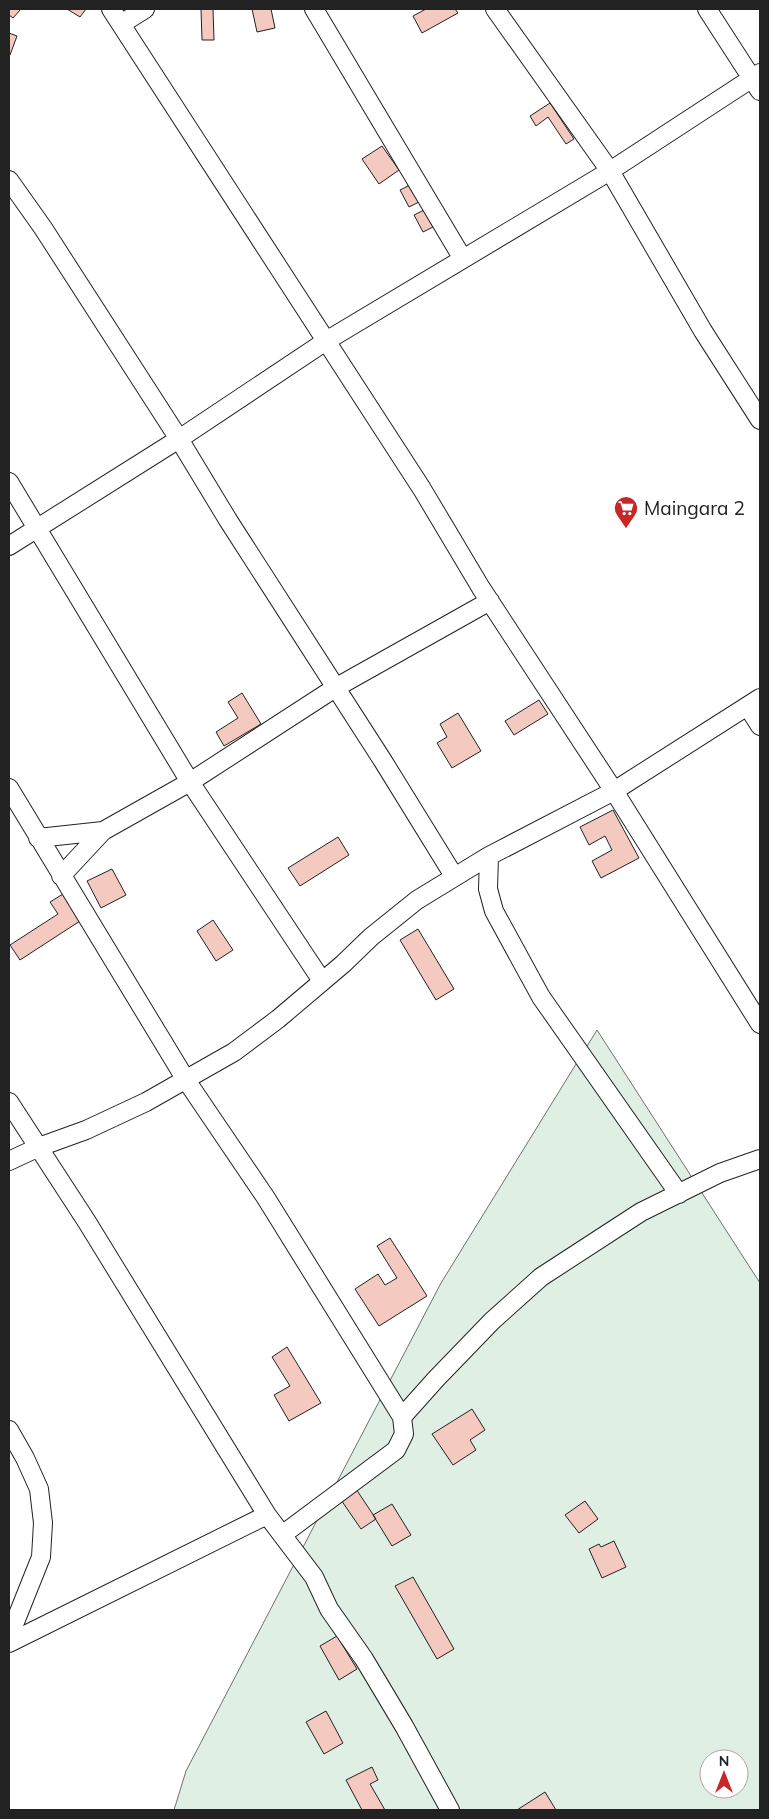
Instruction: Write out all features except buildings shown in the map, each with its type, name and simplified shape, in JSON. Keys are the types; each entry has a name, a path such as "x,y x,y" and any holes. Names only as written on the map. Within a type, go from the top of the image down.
{"street":[{"path":"111,9 422,489 490,601 614,791 760,1024"},
{"path":"121,24 145,9"},
{"path":"314,9 463,259"},
{"path":"495,9 610,171 703,331 760,420"},
{"path":"9,546 179,439 326,341 758,81 706,9"},
{"path":"9,180 43,228 179,439 454,876"},
{"path":"9,482 190,782 322,981"},
{"path":"61,876 103,831 190,782 334,688 490,601"},
{"path":"9,1161 38,1147 86,1130 146,1102 234,1052 278,1019 343,964 371,937 417,900 489,856 614,791 754,703 760,726"},
{"path":"9,788 186,1080 266,1198 402,1417 404,1434 396,1450 282,1535"},
{"path":"38,838 103,831"},
{"path":"489,856 488,889 494,911 541,996 679,1194"},
{"path":"9,1102 267,1515 314,1577 329,1609 364,1660 404,1726 450,1810"},
{"path":"402,1417 436,1378 492,1321 541,1277 641,1212 720,1173 760,1159"},
{"path":"9,1430 39,1489 44,1524 41,1556 9,1637"},
{"path":"9,1643 267,1515"}],"green space":[{"path":"597,1030 760,1283 760,1810 174,1810 186,1771 441,1283"}],"place":[{"name":"Maingara 2","path":"626,529"}]}
